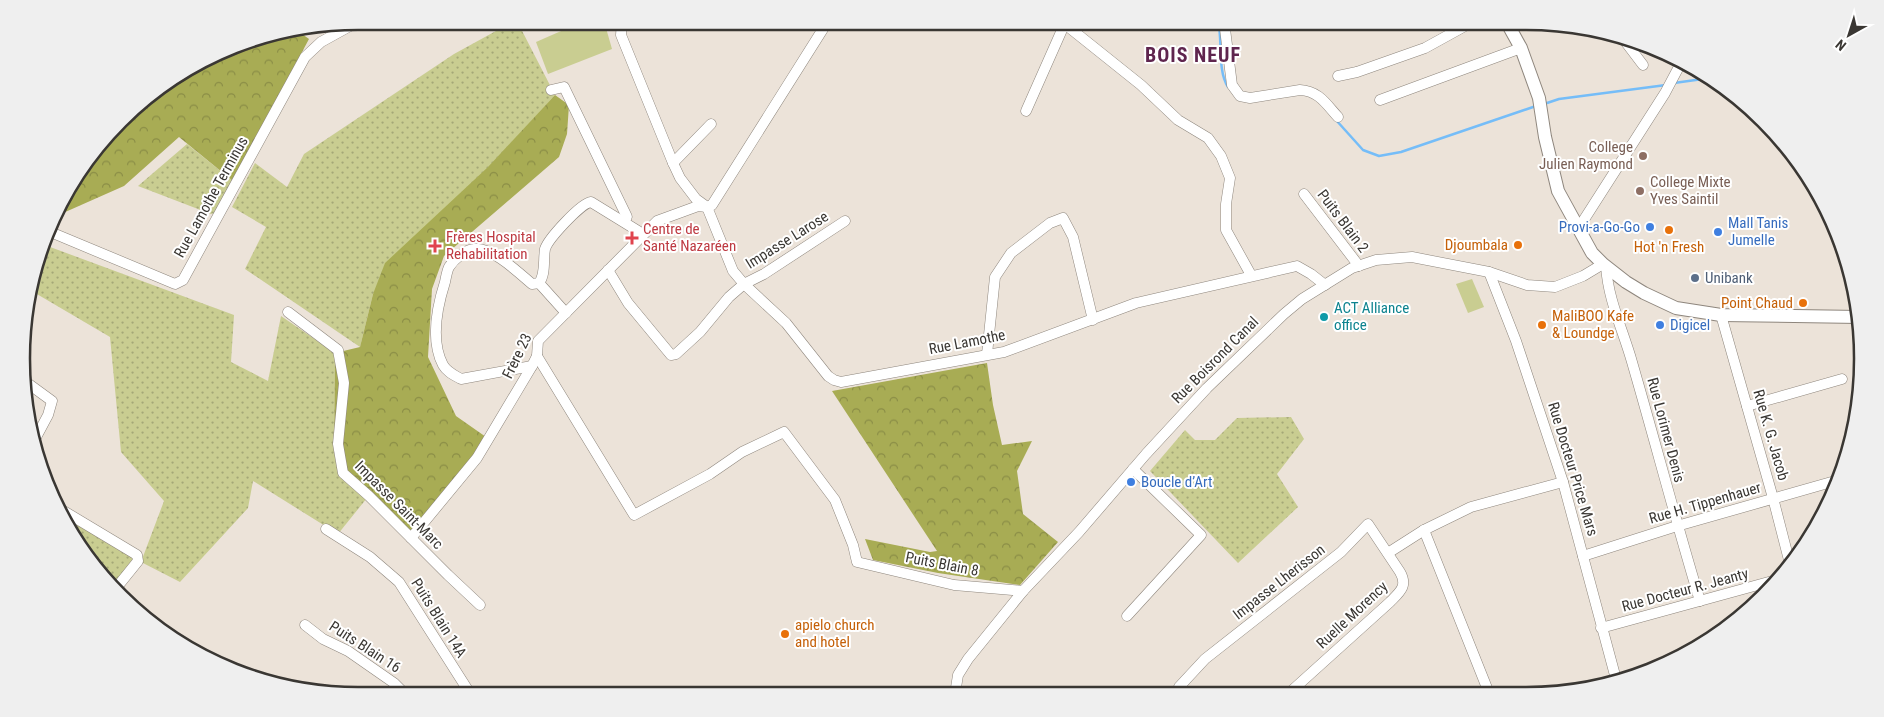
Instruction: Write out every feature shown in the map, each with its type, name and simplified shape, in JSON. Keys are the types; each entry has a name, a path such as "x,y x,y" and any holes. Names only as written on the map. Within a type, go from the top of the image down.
{"main road":[{"path":"1511,30 1521,48 1539,98 1558,191 1592,253 1604,265 1626,282 1676,308 1721,316 1851,317"}],"street":[{"path":"621,30 621,35 672,163 680,178 696,199 707,207 712,205 822,30"},
{"path":"1026,111 1060,30"},
{"path":"1073,30 1141,85 1178,120 1208,138 1221,156 1230,178 1226,204 1226,230 1251,275"},
{"path":"1225,30 1232,85 1240,96 1250,98 1300,90 1308,91 1320,97 1338,118"},
{"path":"1338,76 1357,72 1425,48 1458,30"},
{"name":"Rue Lamothe Terminus","path":"54,235 175,284 179,283 183,280 305,57 321,42 341,31"},
{"path":"1629,46 1643,64"},
{"path":"1380,100 1521,48"},
{"path":"1578,229 1665,93 1678,68"},
{"path":"551,90 564,87 627,217 624,221"},
{"path":"672,163 711,124"},
{"name":"Puits Blain 2","path":"1304,194 1359,266"},
{"path":"532,366 475,378 461,379 452,375 444,366 438,349 436,326 442,290 449,267 461,254 474,249 491,252 532,284 539,283 542,279 546,246 550,239 587,202 591,202 624,221 642,234"},
{"name":"Frère 23","path":"411,538 477,458 532,366 537,356 538,341 657,221 698,206 707,207"},
{"name":"Rue Lamothe","path":"707,207 733,271 744,284 786,323 828,376 841,382 1004,352 1136,303 1251,275 1297,266 1325,285"},
{"path":"987,354 995,277 1011,254 1050,223 1063,218 1073,237 1093,320"},
{"name":"Impasse Larose","path":"608,270 628,303 671,355 676,354 700,332 729,297 744,284 764,274 845,221"},
{"name":"Rue Boisrond Canal","path":"956,687 958,675 968,659 1023,591 1079,532 1207,388 1278,319 1302,299 1359,266 1376,260 1412,257 1489,272 1527,285 1555,287 1584,276 1604,265"},
{"name":"Rue Lorimer Denis","path":"1604,265 1609,291 1632,360 1677,526 1700,601"},
{"name":"Rue Docteur Price Mars","path":"1489,272 1516,341 1563,482 1615,675"},
{"path":"539,283 566,313"},
{"name":"Impasse Saint-Marc","path":"288,312 338,350 344,383 338,444 343,473 480,605"},
{"name":"Rue K. G. Jacob","path":"1721,316 1788,556"},
{"name":"Puits Blain 8","path":"537,356 634,515 710,474 742,452 784,432 836,500 854,545 857,562 954,585 1023,591"},
{"path":"1747,406 1842,379"},
{"path":"32,386 52,401 48,415 38,433"},
{"path":"1127,616 1201,535 1133,470"},
{"path":"1388,553 1424,530 1471,507 1563,482"},
{"name":"Rue H. Tippenhauer","path":"1583,556 1677,526 1830,482"},
{"path":"69,513 137,555 138,561 120,584"},
{"name":"Ruelle Morency","path":"1296,687 1400,592 1404,579 1368,524"},
{"name":"Impasse Lherisson","path":"1179,687 1205,659 1341,552 1368,524"},
{"name":"Puits Blain 14A","path":"326,529 370,557 400,582 466,687"},
{"path":"1424,530 1486,687"},
{"name":"Rue Docteur R. Jeanty","path":"1601,628 1765,583"},
{"name":"Puits Blain 16","path":"305,625 323,639 348,651 398,687"}],"green space":[{"path":"498,30 522,30 555,95 373,294 360,347 245,269 266,227 232,207 255,163 287,187 304,154 454,54"},
{"path":"563,30 607,30 612,49 548,74 536,42"},
{"path":"303,35 309,39 233,181 179,137 124,186 64,212 85,176 126,126 176,85 213,64 253,47 294,36"},
{"path":"555,95 569,105 567,134 559,157 444,256 432,289 428,357 456,416 486,437 474,456 409,534 339,472 334,448 335,353 360,347 373,294 385,263 488,167"},
{"path":"187,144 233,181 218,212 211,214 138,186"},
{"path":"49,247 234,315 231,362 268,381 281,316 335,353 334,447 367,498 338,534 253,481 248,508 180,582 141,562 164,501 121,452 110,337 36,294"},
{"path":"1472,279 1484,307 1468,313 1456,284"},
{"path":"987,363 993,405 1002,445 1032,441 1017,471 1023,514 1058,542 1020,585 938,573 873,560 865,539 930,552 937,551 832,391"},
{"path":"1291,417 1304,439 1277,474 1298,507 1238,563 1150,471 1185,430 1195,440 1215,440 1237,418"},
{"path":"73,520 133,558 133,563 118,582 85,541"}],"waterway":[{"path":"1219,30 1222,72 1228,87"},
{"path":"1674,83 1699,80"},
{"path":"1544,104 1559,99 1666,85"},
{"path":"1336,120 1363,150 1379,156 1401,152 1536,106"}],"place":[{"name":"College Julien Raymond","path":"1643,156"},
{"name":"College Mixte Yves Saintil","path":"1640,191"},
{"name":"Provi-a-Go-Go","path":"1650,227"},
{"name":"Hot 'n Fresh","path":"1669,230"},
{"name":"Mall Tanis Jumelle","path":"1718,232"},
{"name":"Centre de Santé Nazaréen","path":"632,238"},
{"name":"Djoumbala","path":"1518,245"},
{"name":"Frères Hospital Rehabilitation","path":"435,246"},
{"name":"Unibank","path":"1695,278"},
{"name":"Point Chaud","path":"1803,303"},
{"name":"ACT Alliance office","path":"1324,317"},
{"name":"MaliBOO Kafe & Loundge","path":"1542,325"},
{"name":"Digicel","path":"1660,325"},
{"name":"Boucle d’Art","path":"1131,482"},
{"name":"apielo church and hotel","path":"785,634"}],"district":[{"name":"BOIS NEUF","path":"1193,55"}]}
